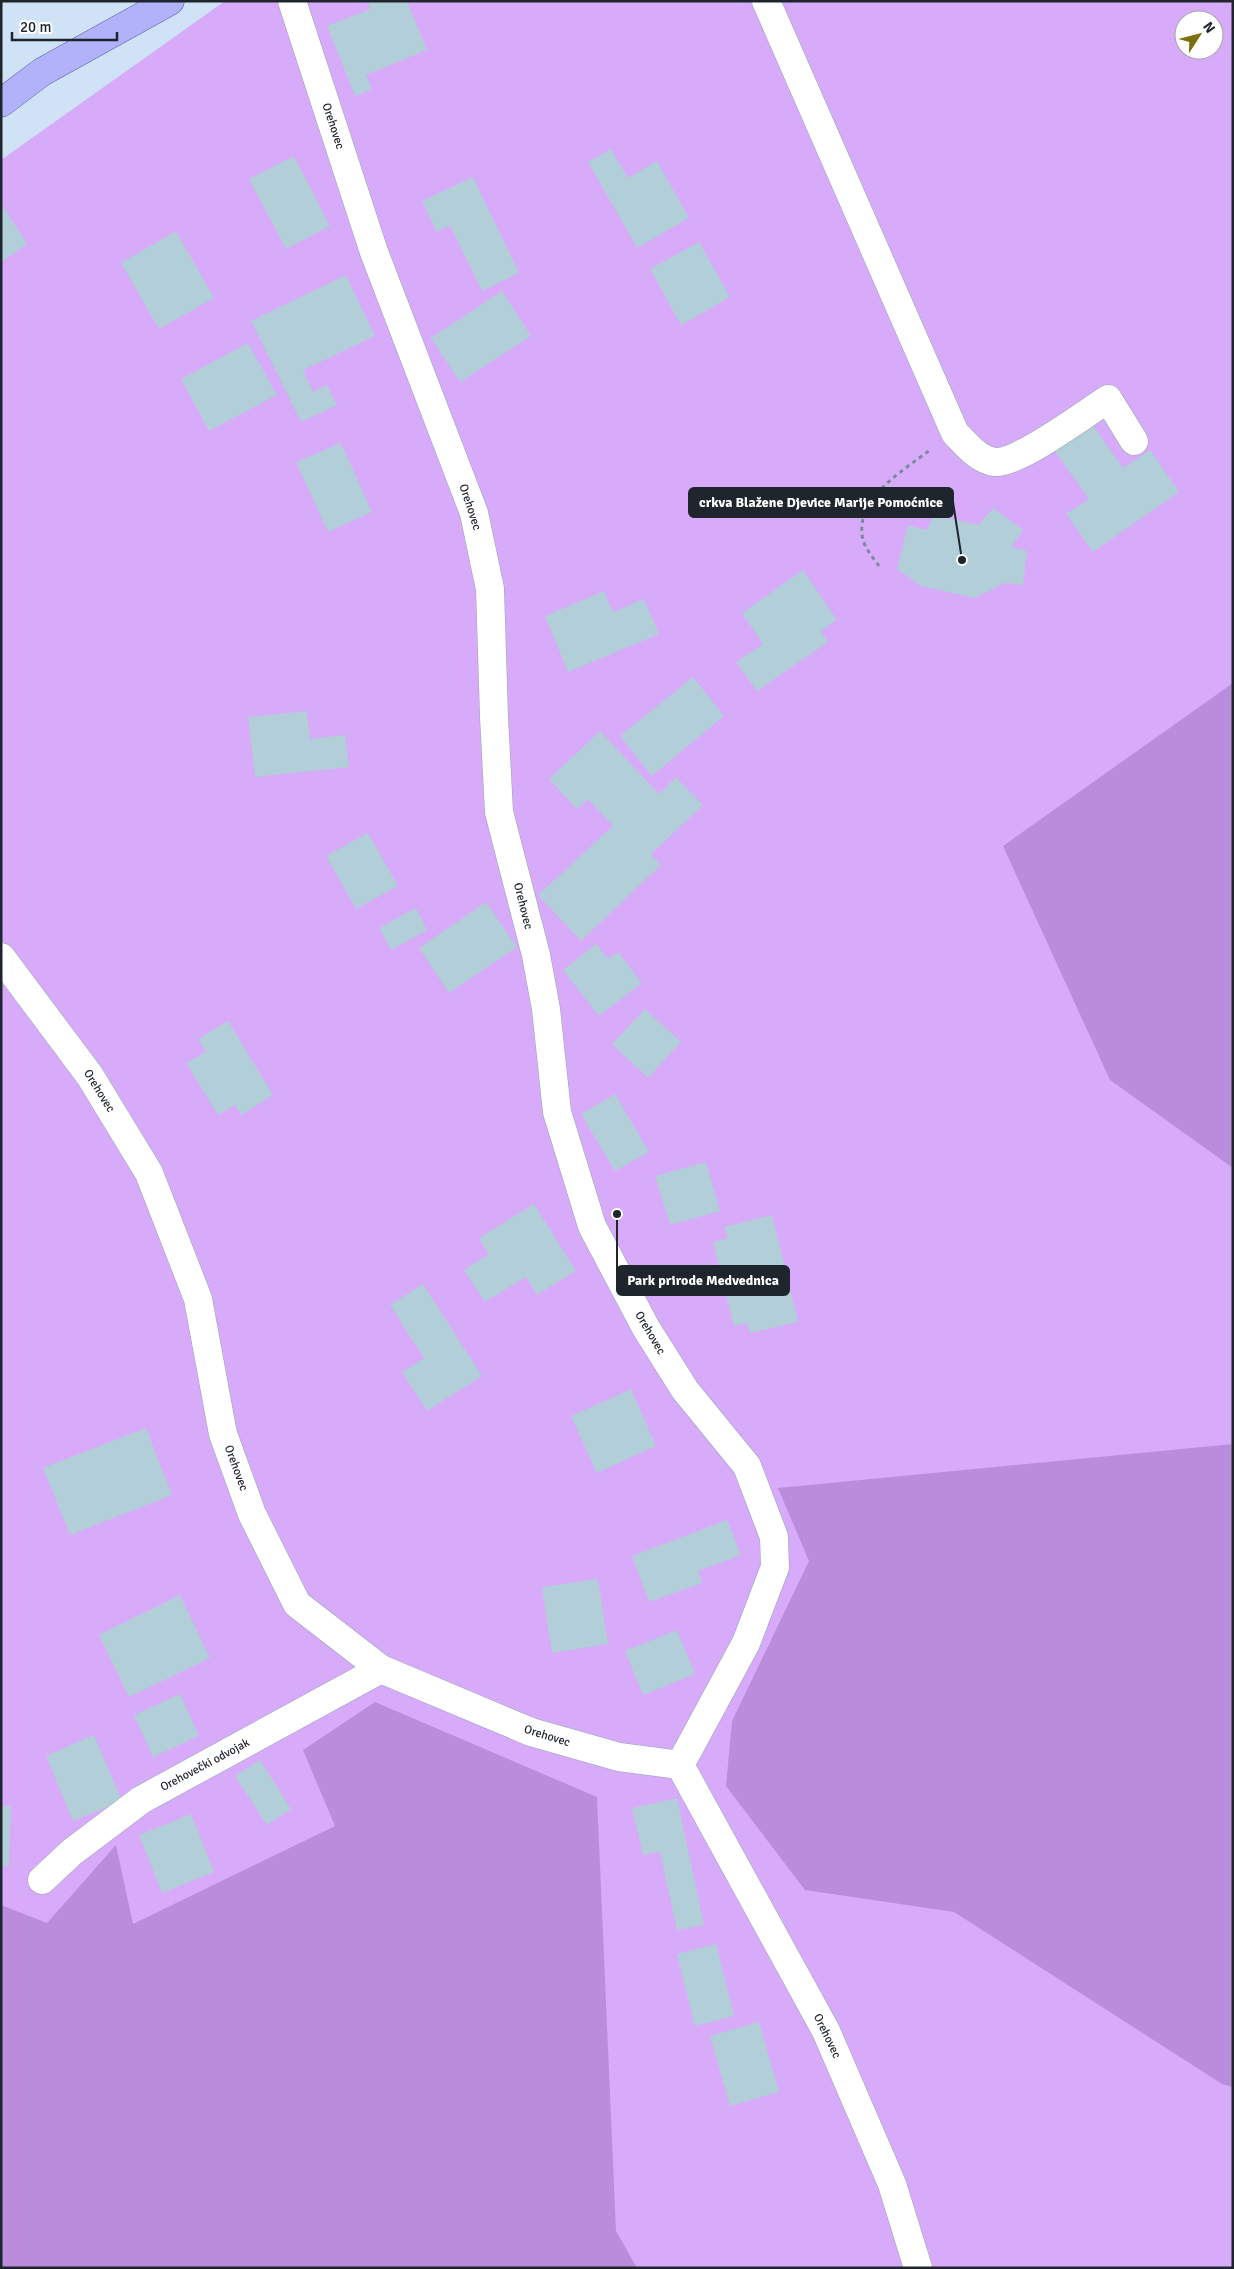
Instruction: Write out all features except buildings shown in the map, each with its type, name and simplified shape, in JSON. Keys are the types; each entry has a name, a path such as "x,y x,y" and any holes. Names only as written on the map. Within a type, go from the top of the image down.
{"main road":[{"path":"1,103 42,72 170,1"}],"street":[{"name":"Orehovec","path":"292,1 374,252 474,513 490,589 494,717 500,812 536,955 546,1009 557,1112 592,1226 646,1328 685,1390 747,1466 774,1537 775,1568 746,1643 680,1764"},
{"path":"766,1 955,433 978,455 995,462 1017,457 1108,399 1134,441"},
{"name":"Orehovec","path":"1,956 90,1076 149,1173 198,1299 223,1434 252,1514 297,1604 381,1669 532,1732 619,1757 680,1764"},
{"name":"Orehovečki odvojak","path":"42,1880 72,1852 141,1800 381,1669"},
{"name":"Orehovec","path":"680,1764 826,2031 892,2184 918,2268"}],"path":[{"path":"879,566 863,540 863,520 869,505 883,488 938,444 955,433"}],"shaded area":[{"path":"225,1 1233,1 1233,2268 1,2268 1,160"},
{"path":"1233,683 1233,1168 1110,1080 1003,846"},
{"path":"1233,1444 1233,2087 1222,2084 954,1912 805,1890 726,1786 732,1721 809,1561 778,1488"},
{"path":"375,1702 597,1797 616,2231 637,2268 1,2268 1,1905 47,1923 116,1845 133,1924 335,1826 303,1750"}],"place":[{"name":"crkva Blažene Djevice Marije Pomoćnice","path":"962,560"},
{"name":"Park prirode Medvednica","path":"617,1214"}]}
